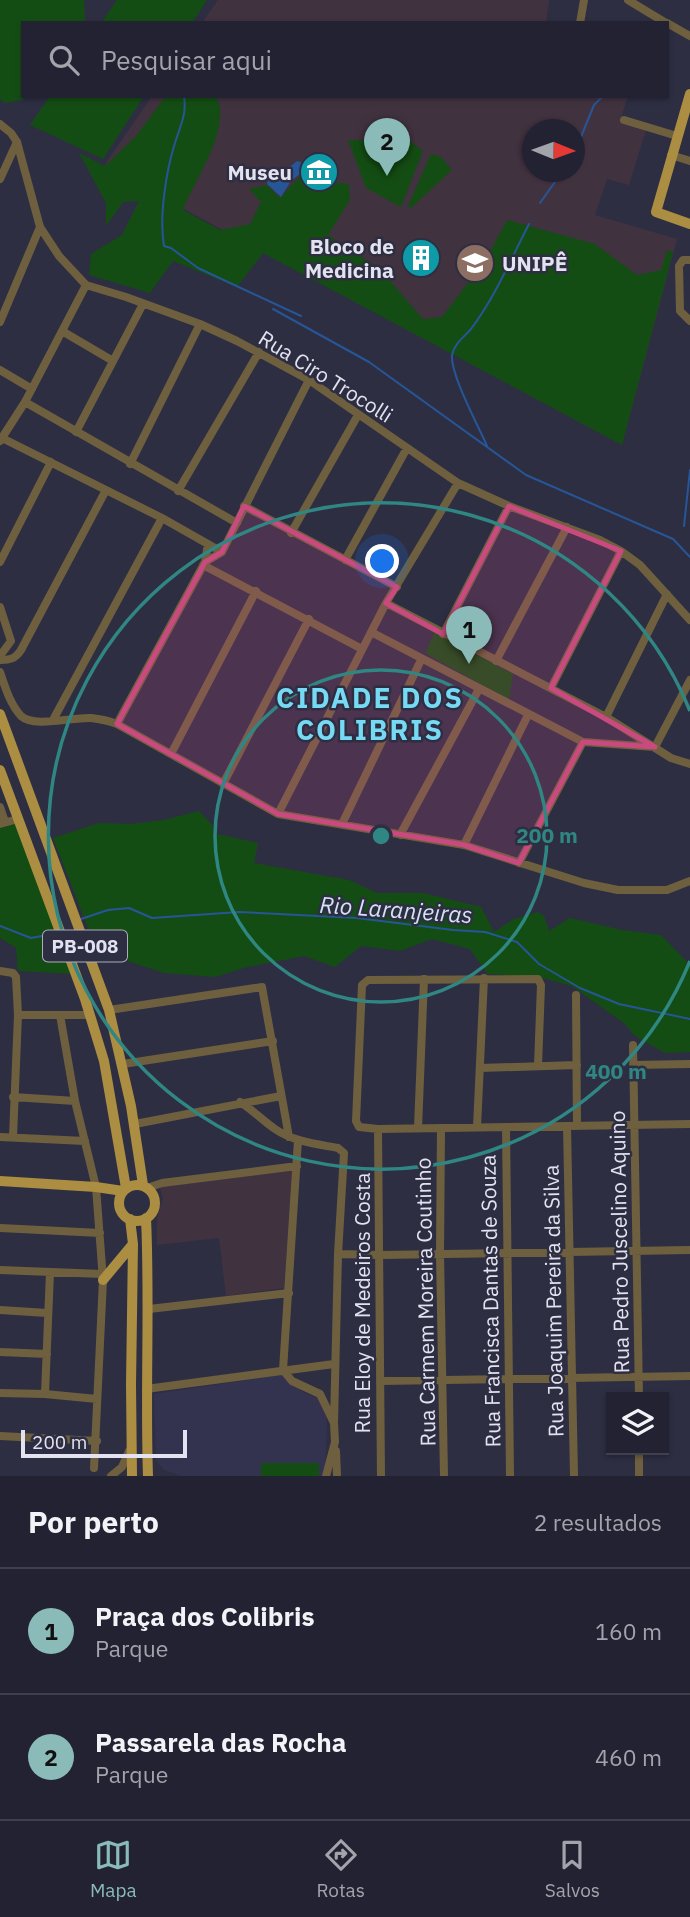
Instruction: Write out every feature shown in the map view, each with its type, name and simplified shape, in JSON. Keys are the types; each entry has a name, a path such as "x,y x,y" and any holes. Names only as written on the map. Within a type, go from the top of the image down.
{"main road":[{"path":"690,98 656,212 690,224"},
{"name":"PB-008","path":"0,714 109,1010 123,1064 145,1186"},
{"name":"PB-008","path":"0,770 90,1015 104,1061 125,1190"},
{"path":"0,1181 96,1187 125,1190 134,1185 145,1186 155,1201 153,1211 139,1221 130,1219 123,1214 120,1206 96,1187"},
{"path":"120,1206 125,1190"},
{"path":"146,1218 149,1309 146,1389 148,1476"},
{"path":"130,1219 133,1244 132,1476"},
{"path":"103,1277 133,1244"}],"street":[{"path":"580,21 584,0"},
{"path":"628,0 664,21"},
{"path":"669,24 690,36"},
{"path":"669,35 676,29"},
{"path":"624,120 677,136"},
{"name":"Rua Ciro Trocolli","path":"0,124 11,132 17,142 40,227 53,249 86,285 200,324 259,352 309,380 458,483 621,551 640,565 690,620"},
{"path":"0,179 17,142"},
{"path":"671,155 690,161"},
{"path":"0,322 40,227"},
{"path":"690,260 683,260 678,266 680,310 690,321"},
{"path":"86,285 25,402 1,439 51,462 222,552"},
{"path":"76,432 144,304"},
{"path":"130,464 200,324"},
{"path":"62,331 113,361"},
{"path":"178,491 259,352"},
{"path":"0,370 32,389"},
{"path":"204,563 222,552 309,380"},
{"path":"25,402 237,523"},
{"path":"291,533 358,415"},
{"path":"345,560 407,448"},
{"path":"0,562 51,462"},
{"path":"278,814 386,603 458,483"},
{"path":"0,607 11,641 0,658 10,660 17,656 106,491"},
{"path":"244,506 397,587"},
{"path":"443,634 509,506"},
{"path":"54,720 162,519"},
{"path":"496,661 567,527"},
{"path":"117,724 204,563 208,544"},
{"path":"551,688 621,551"},
{"path":"204,563 362,649"},
{"path":"172,754 256,591"},
{"path":"606,717 667,594"},
{"path":"386,603 606,717 671,758 690,764"},
{"path":"223,784 309,619"},
{"path":"371,632 583,742 655,747"},
{"path":"342,824 421,660"},
{"path":"0,672 8,696 22,717 36,723 90,718 117,724 278,814 464,845 584,883 618,890 667,890 690,881"},
{"path":"655,747 690,680"},
{"path":"400,835 479,689"},
{"path":"464,845 528,715"},
{"path":"519,863 583,742"},
{"path":"0,807 3,823 18,819"},
{"path":"0,971 10,972 16,977 18,1014 13,1137"},
{"path":"538,1066 541,985 536,977 368,980 362,985 355,1121 356,1125 363,1128 690,1124"},
{"path":"477,1127 484,978"},
{"path":"418,1128 424,979"},
{"path":"109,1010 262,987 289,1137"},
{"path":"576,995 577,1126"},
{"path":"18,1014 90,1015"},
{"path":"55,1015 96,1187 100,1233 103,1277 94,1468"},
{"path":"123,1064 273,1041"},
{"name":"Rua Pedro Juscelino Aquino","path":"633,1045 639,1392"},
{"path":"633,1065 690,1064"},
{"path":"480,1068 577,1065"},
{"path":"135,1125 240,1102 281,1096"},
{"path":"13,1097 75,1101"},
{"path":"240,1102 289,1137 338,1148 344,1153 334,1364 337,1476"},
{"name":"Rua Joaquim Pereira da Silva","path":"568,1125 573,1476"},
{"name":"Rua Francisca Dantas de Souza","path":"506,1126 510,1476"},
{"name":"Rua Carmem Moreira Coutinho","path":"441,1128 444,1476"},
{"name":"Rua Eloy de Medeiros Costa","path":"378,1129 381,1476"},
{"path":"0,1137 85,1141"},
{"path":"298,1140 283,1370 292,1381 320,1394 334,1423"},
{"path":"145,1186 297,1166"},
{"path":"0,1228 100,1233"},
{"path":"338,1254 636,1251 673,1246 690,1250"},
{"path":"0,1269 103,1277"},
{"path":"45,1394 50,1272"},
{"path":"149,1309 289,1293"},
{"path":"0,1310 47,1312"},
{"path":"0,1352 47,1354"},
{"path":"146,1389 334,1364"},
{"path":"380,1381 690,1376"},
{"path":"0,1393 97,1399"},
{"path":"0,1436 97,1441"},
{"path":"111,1476 122,1467 131,1441"},
{"path":"326,1476 335,1442"},
{"path":"639,1455 639,1476"}],"highlighted area":[{"path":"244,506 397,587 386,603 443,634 509,506 621,551 551,688 655,747 583,742 519,863 464,845 278,814 117,724 205,562 222,552"}],"shaded area":[{"path":"218,0 549,0 546,21 203,21"},
{"name":"UNIPÊ","path":"151,98 627,98 620,121 646,130 629,185 607,179 595,215 677,239 622,445 104,166"},
{"path":"292,1170 284,1288 226,1296 219,1238 157,1245 157,1218 163,1198 159,1186"},
{"path":"281,1375 305,1393 323,1400 327,1423 325,1476 182,1476 164,1470 156,1460 154,1394"}],"green space":[{"path":"0,0 84,0 85,21 21,21 21,98 24,98 5,103 0,99"},
{"path":"117,0 207,0 193,21 102,21"},
{"path":"49,98 143,98 103,159 30,125"},
{"path":"164,98 217,98 220,123 216,138 183,210 220,230 250,224 261,202 249,189 267,185 280,198 307,169 319,181 349,184 350,200 328,235 379,268 423,319 442,317 486,259 507,220 595,244 637,275 661,270 667,250 673,252 622,445 263,253 237,287 173,261 150,293 89,275 91,254 122,235 139,201 123,202 106,226 106,203 79,153 105,166 136,136"},
{"path":"348,140 410,141 423,151 401,207 366,188"},
{"path":"431,154 441,157 452,170 411,208 408,206"},
{"path":"435,632 513,674 509,700 425,653"},
{"path":"199,811 213,826 214,844 217,834 258,843 254,863 349,880 377,893 423,893 481,907 494,932 514,919 538,912 544,916 549,931 570,918 622,930 661,935 690,965 690,1052 665,1053 635,1036 625,1024 572,986 539,977 488,974 470,949 432,939 400,951 361,946 335,967 304,956 247,967 215,977 164,973 97,951 53,838 99,823 131,824 164,820"},
{"path":"17,823 76,974 18,971 16,948 0,938 0,828"},
{"path":"261,1463 319,1463 319,1476 261,1476"}],"water":[{"path":"297,161 305,163 301,173 291,181 281,197 267,184 270,171 291,166"}],"waterway":[{"path":"184,98 184,115 164,194 164,246 171,248 198,268 301,316"},
{"path":"585,127 594,105 601,98"},
{"path":"540,203 555,182"},
{"path":"487,446 460,387 452,355 457,344 488,304 529,224"},
{"name":"Rio Laranjeiras","path":"273,309 369,362 526,475 673,539 690,557"},
{"path":"684,526 690,470"},
{"name":"Rio Laranjeiras","path":"81,919 108,910 129,908 152,918 239,912 357,918 485,932 517,942 539,964 580,988 619,1004 690,1019"},
{"name":"Rio Laranjeiras","path":"0,926 31,938 47,935"}],"place":[{"name":"Museu","path":"319,172"},
{"name":"Passarela das Rocha","path":"387,176"},
{"name":"Bloco de Medicina","path":"421,258"},
{"name":"UNIPÊ","path":"475,263"},
{"name":"Praça dos Colibris","path":"469,664"}],"district":[{"name":"CIDADE DOS COLIBRIS","path":"370,713"}]}
